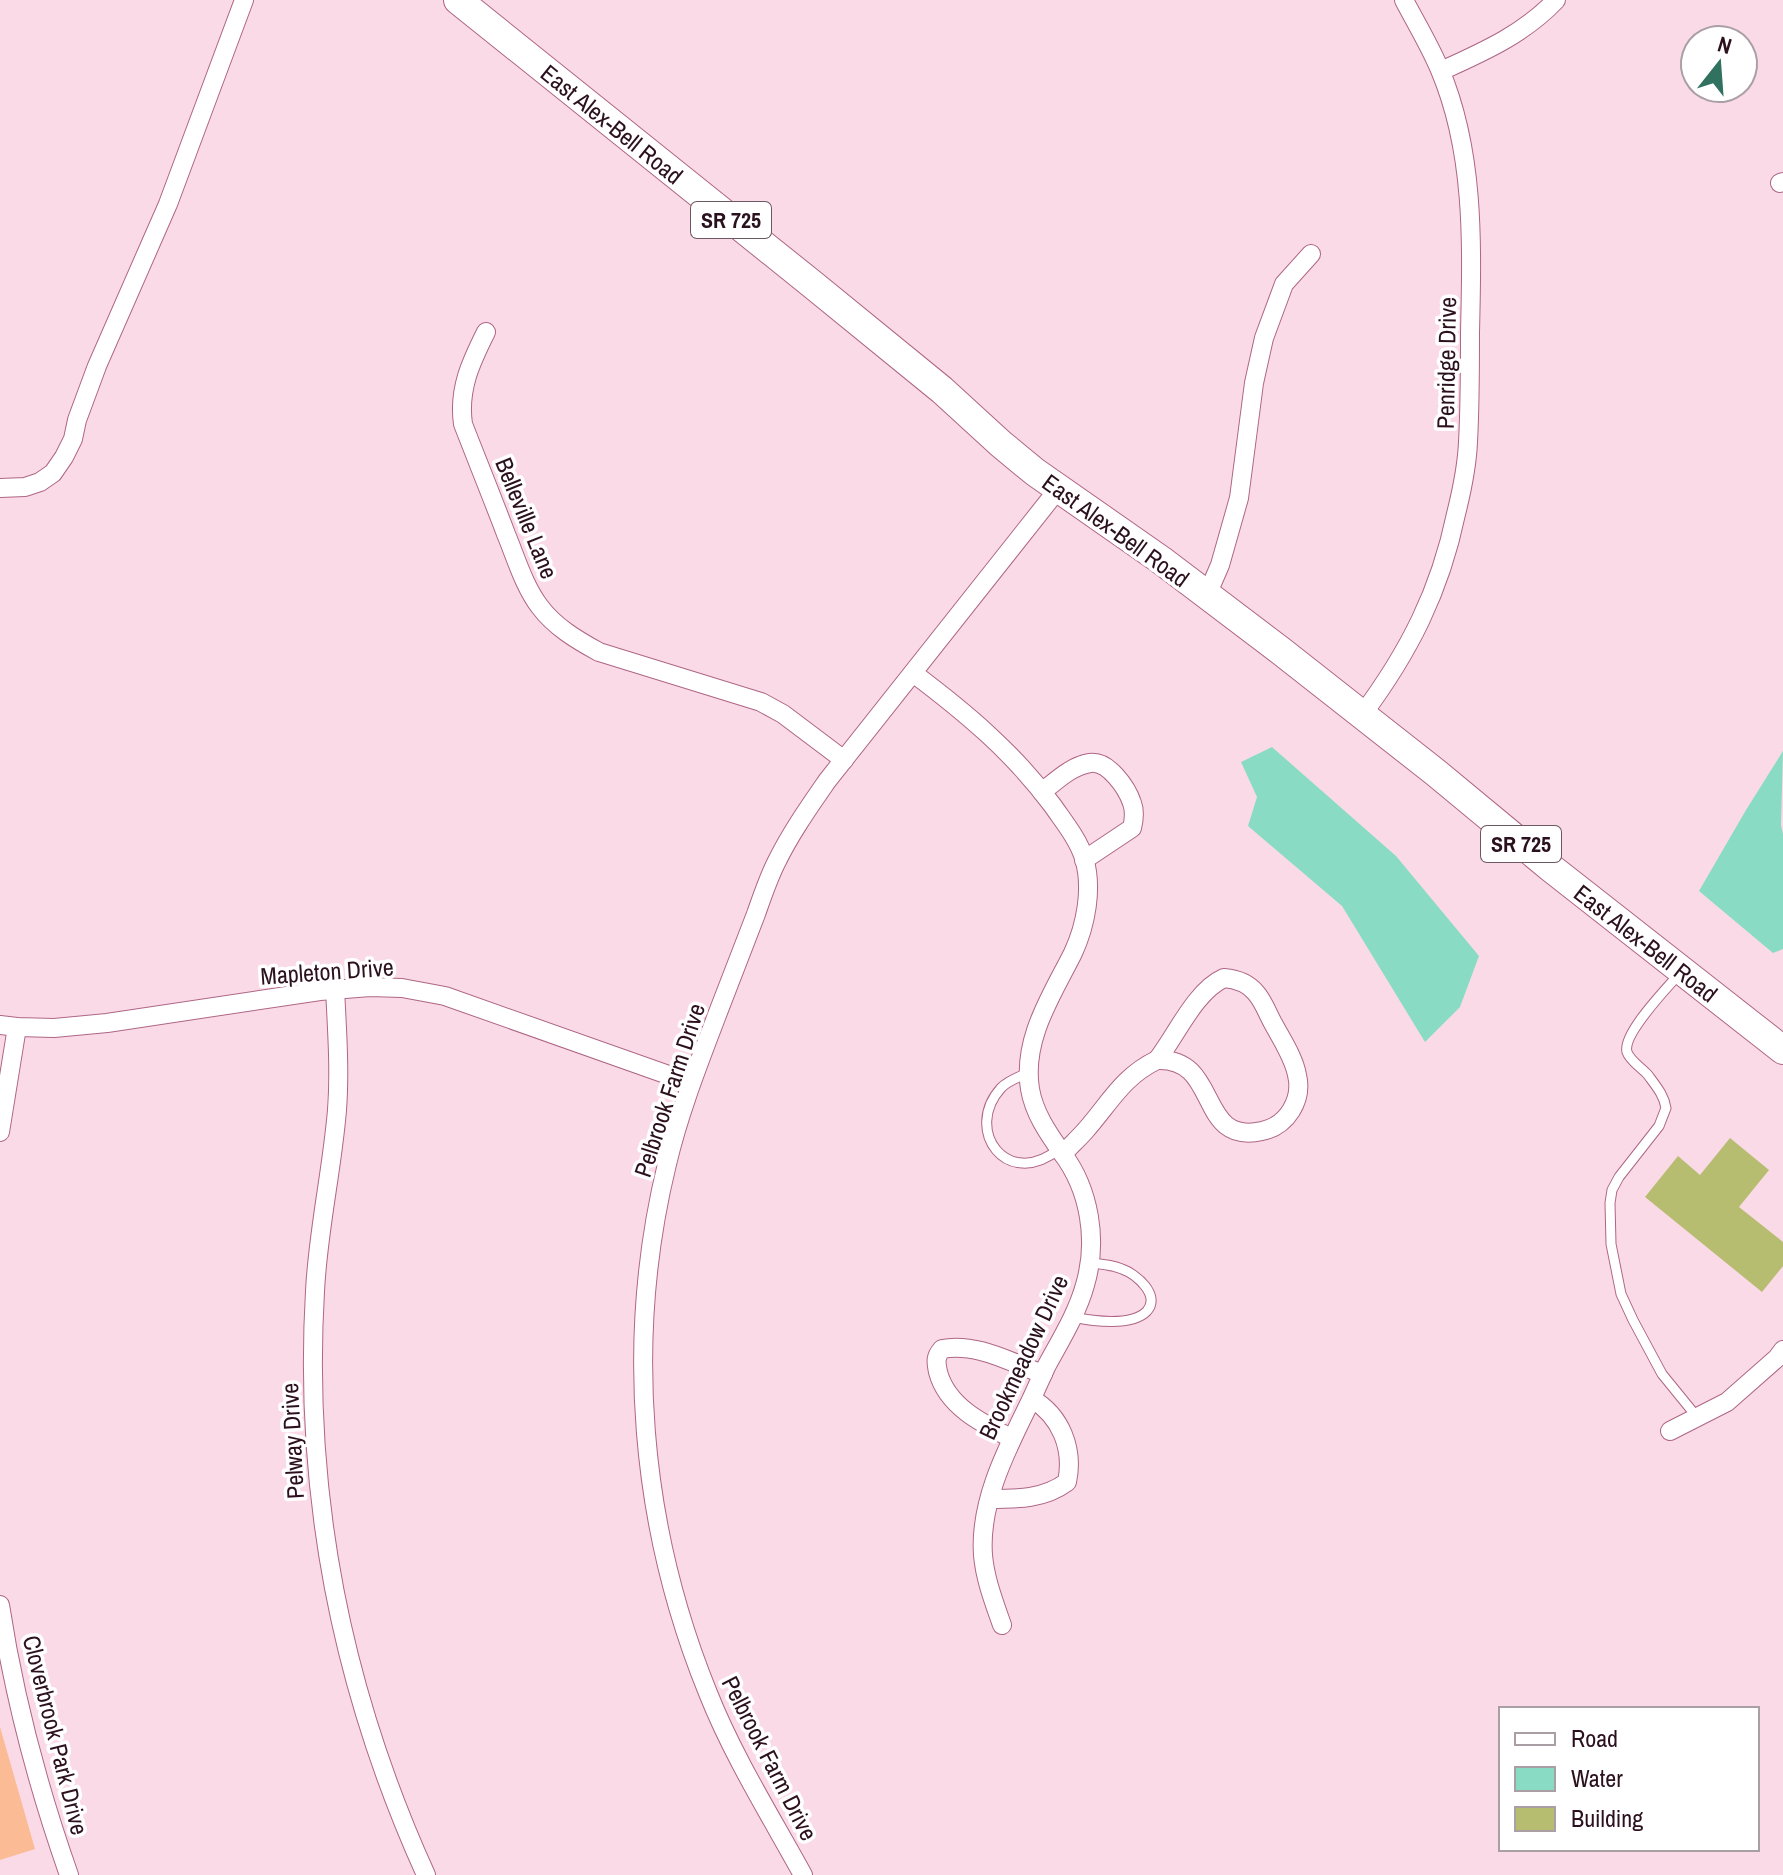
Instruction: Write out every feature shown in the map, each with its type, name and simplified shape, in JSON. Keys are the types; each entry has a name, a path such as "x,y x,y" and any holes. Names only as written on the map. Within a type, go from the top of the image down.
{"main road":[{"name":"East Alex-Bell Road","path":"458,0 942,390 1001,444 1161,560 1362,715 1783,1050"}],"street":[{"path":"0,488 25,487 40,482 53,473 73,439 97,366 168,204 244,0"},
{"name":"Penridge Drive","path":"1362,715 1398,664 1436,587 1463,485 1468,443 1472,253 1465,162 1441,71 1404,0"},
{"path":"1441,71 1515,34 1556,0"},
{"path":"1207,595 1220,565 1239,498 1254,383 1264,338 1284,284 1311,254"},
{"name":"Belleville Lane","path":"486,332 470,363 464,383 463,424 516,560 540,607 558,626 599,652 736,693 779,711 844,760"},
{"name":"Pelbrook Farm Drive","path":"803,1875 736,1754 708,1695 685,1634 651,1493 642,1353 655,1222 667,1164 691,1083 775,864 799,821 844,760 1059,488"},
{"name":"Brookmeadow Drive","path":"913,673 986,731 1042,792 1079,847 1088,877 1082,928 1032,1042 1028,1073 1038,1114 1049,1137 1082,1187 1088,1209 1091,1263 1073,1317 1000,1462 990,1499 984,1524 983,1554 1002,1625"},
{"path":"1042,792 1067,773 1095,762 1115,775 1133,804 1135,819 1132,828 1084,860"},
{"path":"1061,1151 1086,1130 1141,1067 1157,1060 1171,1059 1193,1071 1215,1113 1226,1126 1240,1131 1260,1132 1275,1127 1294,1106 1298,1093 1297,1075 1256,993 1234,979 1224,978 1215,982 1197,1002 1157,1060"},
{"name":"Mapleton Drive","path":"8,1026 54,1028 107,1023 335,989 402,988 445,996 691,1083"},
{"name":"Pelway Drive","path":"335,989 339,1077 337,1113 318,1240 311,1377 320,1510 331,1582 364,1714 384,1775 426,1875"},
{"path":"0,1132 8,1026"},
{"path":"1011,1438 966,1412 950,1397 941,1382 937,1354 942,1349 965,1348 1043,1374"},
{"path":"1670,1431 1727,1402 1783,1350"},
{"path":"990,1499 1043,1495 1067,1482 1069,1469 1061,1428 1053,1415 1032,1399"},
{"name":"Cloverbrook Park Drive","path":"0,1605 20,1710 69,1875"}],"lane":[{"path":"1681,971 1638,1024 1626,1049 1629,1057 1642,1067 1660,1091 1666,1108 1659,1126 1612,1190 1611,1244 1621,1294 1633,1320 1662,1374 1697,1417"},
{"path":"1028,1073 999,1090 986,1126 988,1137 994,1149 1013,1162 1023,1164 1036,1163 1061,1151"},
{"path":"1073,1317 1115,1322 1144,1314 1149,1309 1150,1292 1140,1280 1124,1269 1091,1263"}],"shaded area":[{"path":"0,1727 35,1849 0,1860"}],"water":[{"path":"1272,747 1396,856 1479,956 1460,1007 1425,1042 1342,906 1248,826 1257,797 1241,762"},
{"path":"1783,751 1783,949 1773,953 1699,891"}],"building":[{"path":"1730,1138 1769,1170 1739,1207 1783,1242 1783,1266 1762,1292 1645,1197 1678,1156 1700,1175"}]}
